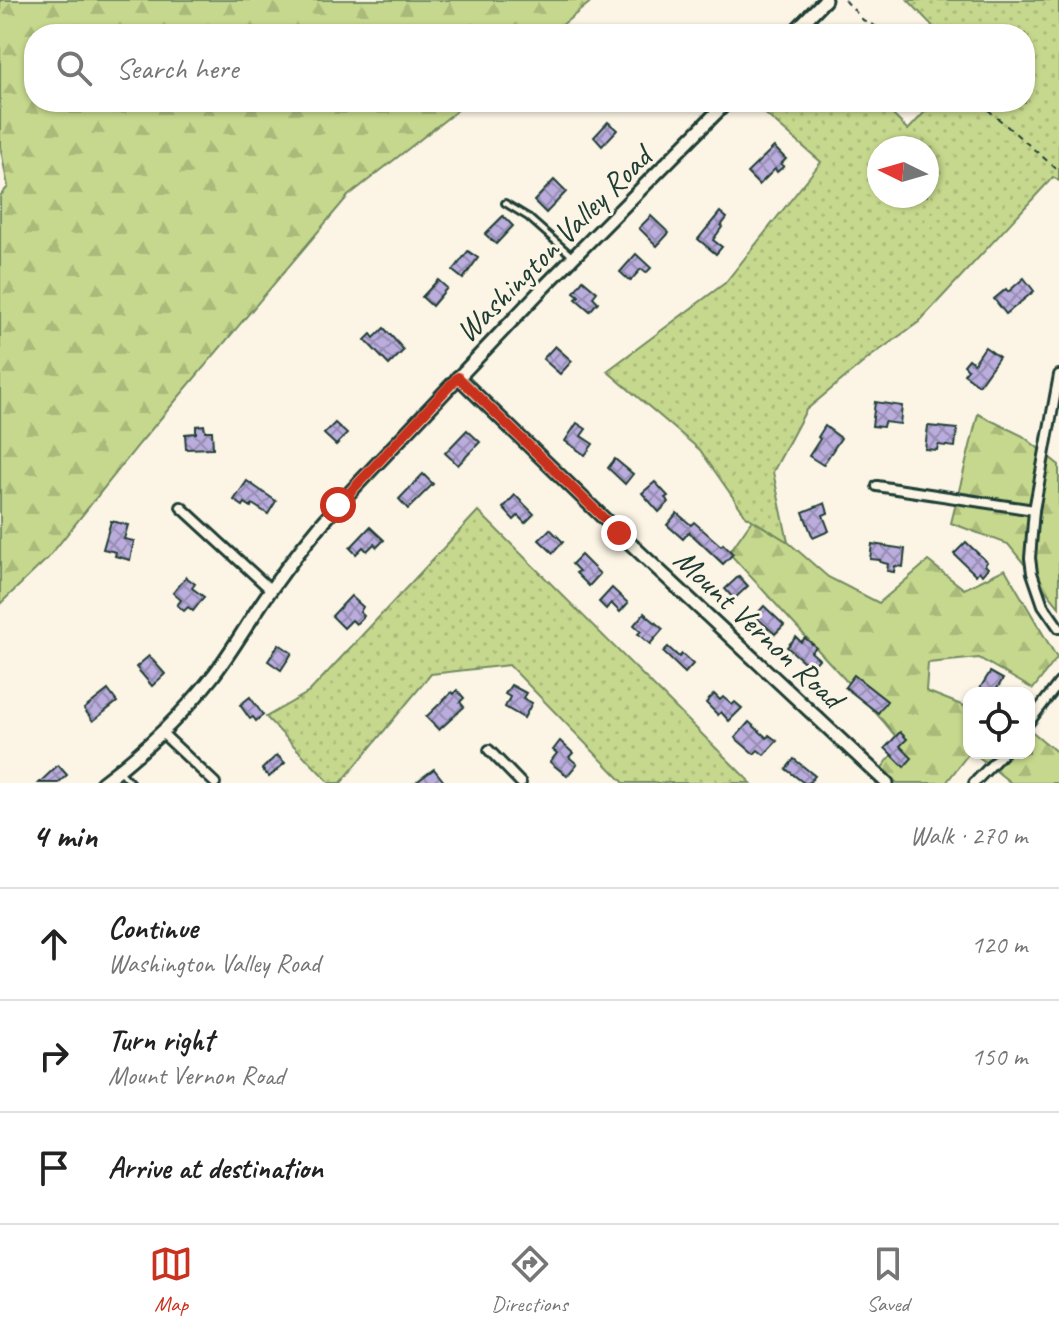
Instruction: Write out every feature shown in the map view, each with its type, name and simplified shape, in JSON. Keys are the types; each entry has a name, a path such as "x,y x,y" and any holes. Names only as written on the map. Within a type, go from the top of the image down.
{"street":[{"path":"802,24 825,0"},
{"name":"Washington Valley Road","path":"102,783 162,733 213,675 271,590 338,505 458,377 717,112"},
{"path":"1059,375 1031,542 1032,573 1043,605 1059,628"},
{"name":"Mount Vernon Road","path":"458,377 619,533 887,783"},
{"path":"877,486 1034,510"},
{"path":"181,507 271,590"},
{"path":"1035,714 1059,683"},
{"path":"162,733 215,783"},
{"path":"489,750 521,783"},
{"path":"974,783 997,759"}],"lane":[{"path":"505,203 528,217 574,258"},
{"path":"119,770 131,783"}],"path":[{"path":"845,0 863,20 871,24"},
{"path":"991,112 1059,171"}],"green space":[{"path":"0,0 593,0 563,24 24,24 24,112 455,112 348,196 140,443 48,558 0,604 0,196 8,187 0,145"},
{"path":"908,0 1059,0 1059,181 1053,177 919,322 870,357 806,410 773,472 788,542 746,516 700,450 607,371 725,283 821,162 763,112 890,112 908,130 925,112 1035,112 1035,24 931,24"},
{"path":"978,414 1023,436 1059,465 1059,607 1008,544 951,523"},
{"path":"478,511 751,783 624,783 509,665 431,674 341,783 330,783 266,717 309,692"},
{"path":"752,520 788,542 828,577 879,603 928,561 964,589 1005,569 1057,658 1035,687 979,658 928,663 926,691 963,706 964,759 946,783 897,783 881,769 901,743 729,553"},
{"path":"1035,734 1059,754 1059,783 1011,783 981,759 1035,759"}],"building":[{"path":"608,122 617,130 602,146 594,137"},
{"path":"774,147 786,159 781,164 784,166 777,172 775,169 759,185 747,173"},
{"path":"554,180 566,192 546,213 534,201"},
{"path":"720,212 727,218 713,240 722,247 716,254 698,239"},
{"path":"503,216 513,226 496,244 485,234"},
{"path":"651,216 669,233 657,246 639,228"},
{"path":"468,251 478,258 463,279 453,271"},
{"path":"636,254 651,268 646,273 641,269 630,281 620,272"},
{"path":"1024,278 1034,291 1006,314 994,299"},
{"path":"438,280 447,288 432,306 422,297"},
{"path":"583,280 597,292 593,297 598,302 590,311 576,299 579,296 574,292"},
{"path":"384,328 404,350 389,365 365,340 371,334 374,338"},
{"path":"555,346 572,361 560,374 543,359"},
{"path":"985,347 999,357 979,385 964,374 968,369 964,365 969,359 974,363"},
{"path":"875,402 902,406 900,424 884,422 883,427 872,426"},
{"path":"335,423 347,434 336,445 324,434"},
{"path":"577,423 586,429 581,436 593,444 585,455 565,441"},
{"path":"204,425 205,431 212,431 213,448 186,449 185,434 196,433 196,426"},
{"path":"825,426 841,438 823,465 809,456"},
{"path":"928,426 957,429 955,447 938,445 937,450 925,449"},
{"path":"467,430 480,442 458,465 445,453"},
{"path":"615,459 633,474 625,484 608,468"},
{"path":"423,474 433,484 408,509 399,499"},
{"path":"247,481 276,501 268,514 252,504 251,507 245,503 243,506 234,500"},
{"path":"655,482 668,496 665,498 669,502 659,512 642,493"},
{"path":"515,495 534,514 525,523 518,516 514,520 503,508"},
{"path":"825,503 828,513 823,515 829,531 813,538 803,512"},
{"path":"677,513 691,525 694,522 733,554 723,564 689,532 683,539 667,525"},
{"path":"111,521 128,525 124,539 134,541 130,560 103,549"},
{"path":"370,527 384,540 367,551 363,547 356,554 350,548"},
{"path":"550,529 563,542 553,553 539,540"},
{"path":"966,542 987,562 985,565 988,568 982,575 979,571 976,575 954,554"},
{"path":"872,544 905,549 903,567 895,566 894,572 887,571 888,564 870,559"},
{"path":"581,555 600,574 589,586 572,564"},
{"path":"739,576 748,586 734,599 725,589"},
{"path":"186,577 195,584 192,588 204,597 193,611 188,607 184,611 177,605 181,600 173,593"},
{"path":"612,588 628,603 620,612 611,603 606,609 599,602"},
{"path":"351,596 363,607 360,612 364,616 356,624 352,620 344,628 332,616"},
{"path":"764,606 784,625 775,634 755,616"},
{"path":"644,613 663,629 650,644 638,634 641,631 634,625"},
{"path":"796,637 801,642 805,638 816,647 811,652 819,659 811,668 787,647"},
{"path":"279,644 292,653 281,670 268,661"},
{"path":"668,647 693,664 685,673 663,652"},
{"path":"149,656 165,674 152,686 136,667"},
{"path":"990,672 1003,679 998,687 981,687"},
{"path":"854,675 887,701 878,713 845,687"},
{"path":"511,685 526,693 523,698 532,703 524,718 505,707 510,697 505,694"},
{"path":"108,690 117,702 93,721 84,709"},
{"path":"457,690 464,698 460,702 464,707 439,730 426,717"},
{"path":"714,694 720,700 723,697 732,705 735,702 742,708 729,721 706,703"},
{"path":"250,697 263,715 256,721 253,717 250,719 240,705"},
{"path":"749,722 767,738 769,735 777,741 764,755 758,750 754,754 735,738"},
{"path":"900,732 907,739 900,746 912,758 904,767 885,748"},
{"path":"560,741 573,753 569,757 577,764 567,776 550,762 557,753 553,750"},
{"path":"277,755 285,763 269,777 262,769"},
{"path":"794,759 815,776 809,783 804,783 786,769"},
{"path":"58,765 67,775 58,783 39,783"},
{"path":"434,769 445,783 415,783"}],"route":[{"path":"338,505 458,377 619,533"}]}
